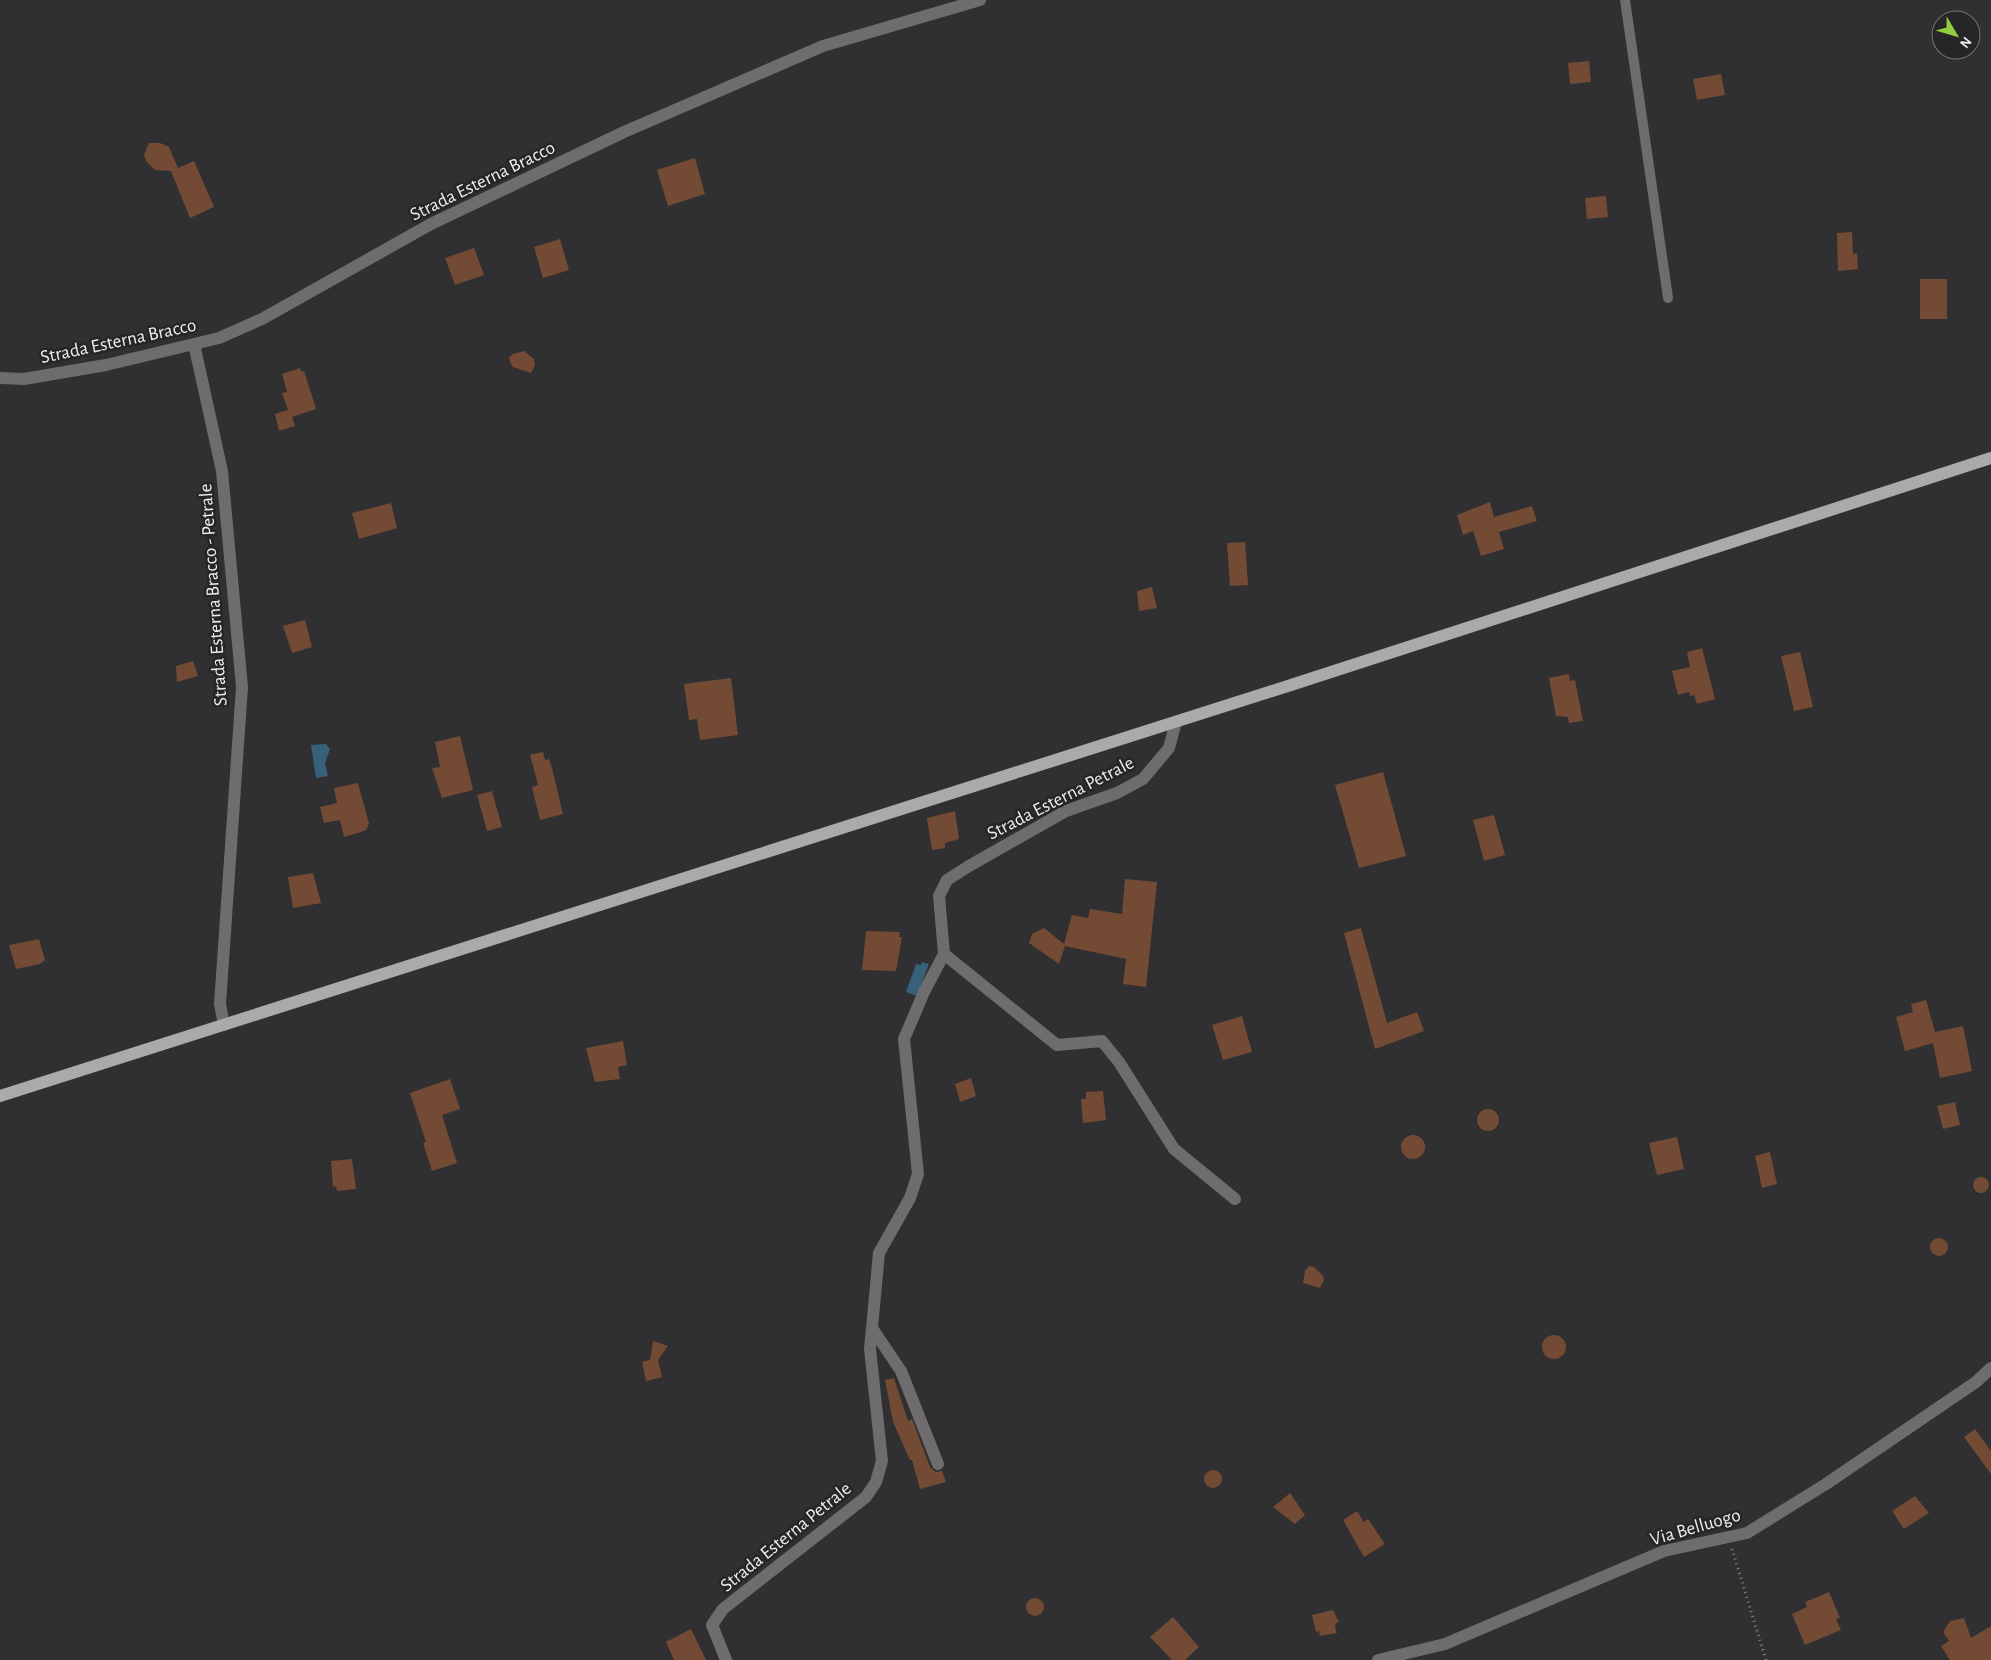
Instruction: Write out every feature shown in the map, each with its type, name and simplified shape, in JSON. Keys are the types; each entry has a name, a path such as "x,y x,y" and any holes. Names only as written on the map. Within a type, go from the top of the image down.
{"main road":[{"path":"0,1096 1176,722 1991,458"}],"street":[{"name":"Strada Esterna Bracco","path":"0,378 24,379 106,365 219,338 262,319 431,224 624,132 823,46 964,2 980,0"},
{"name":"Strada Esterna Bracco - Petrale","path":"194,344 222,471 242,687 220,1004 224,1025"},
{"name":"Strada Esterna Petrale","path":"726,1660 712,1625 723,1609 866,1497 876,1482 882,1461 870,1349 879,1253 910,1198 918,1174 904,1039 924,992 944,954 939,896 947,880 1066,811 1117,793 1143,779 1169,748 1176,722"},
{"path":"944,954 1056,1045 1102,1041 1119,1062 1174,1149 1235,1199"},
{"path":"872,1328 901,1370 938,1464"},
{"name":"Via Belluogo","path":"1378,1660 1445,1644 1664,1552 1747,1533 1826,1484 1976,1382 1991,1368"}],"lane":[{"path":"1625,0 1668,298"}],"path":[{"path":"1728,1537 1766,1660"}],"water":[{"path":"326,744 330,749 325,763 328,776 316,778 311,745"},
{"path":"922,962 929,964 917,996 906,992 916,964 921,965"}],"building":[{"path":"1589,61 1591,82 1570,84 1568,63"},
{"path":"1721,74 1725,95 1697,100 1693,79"},
{"path":"149,143 160,143 169,147 178,168 194,161 214,207 190,218 171,171 155,170 146,161 144,155"},
{"path":"695,158 705,194 668,206 657,170"},
{"path":"1606,196 1608,217 1587,219 1585,198"},
{"path":"1852,232 1853,254 1857,253 1858,269 1838,271 1837,233"},
{"path":"560,239 569,270 543,278 534,247"},
{"path":"474,248 484,275 455,285 445,258"},
{"path":"1920,279 1947,279 1947,319 1920,319"},
{"path":"524,351 534,359 535,365 531,373 513,367 510,362 509,358 513,354"},
{"path":"300,368 302,372 304,371 316,409 292,417 295,426 279,431 275,414 288,410 282,393 287,392 282,374"},
{"path":"1490,502 1494,517 1532,506 1537,521 1499,532 1504,549 1481,556 1473,531 1463,535 1457,515"},
{"path":"391,503 397,528 359,539 352,513"},
{"path":"1245,542 1248,585 1230,586 1227,543"},
{"path":"1152,587 1157,608 1139,611 1137,591"},
{"path":"305,620 312,647 292,653 283,626"},
{"path":"1702,648 1715,699 1697,704 1694,695 1690,696 1689,692 1678,695 1672,671 1690,667 1687,652"},
{"path":"1800,652 1813,707 1794,711 1781,656"},
{"path":"193,661 198,676 177,682 176,666"},
{"path":"1569,674 1570,681 1575,680 1583,721 1569,723 1568,717 1556,716 1549,678"},
{"path":"731,678 738,735 700,740 697,719 689,720 684,684"},
{"path":"460,736 473,790 442,798 432,768 440,767 435,742"},
{"path":"543,752 545,760 549,759 552,768 563,814 540,820 532,787 538,785 530,755"},
{"path":"1383,772 1406,856 1359,868 1335,785"},
{"path":"358,783 369,824 366,830 344,837 340,820 324,823 320,807 337,803 334,788"},
{"path":"492,791 502,827 487,831 477,795"},
{"path":"955,811 959,839 945,843 945,848 932,850 927,818"},
{"path":"1494,815 1505,855 1484,861 1473,820"},
{"path":"313,873 321,903 293,908 288,877"},
{"path":"1125,879 1157,882 1146,987 1123,984 1126,959 1065,946 1059,964 1029,943 1032,934 1044,928 1064,944 1072,915 1088,918 1090,909 1122,914"},
{"path":"1361,928 1387,1023 1417,1012 1424,1031 1375,1049 1344,933"},
{"path":"866,931 900,932 899,937 902,937 896,971 862,970"},
{"path":"39,939 45,960 40,964 16,969 9,945"},
{"path":"1926,1000 1935,1032 1963,1026 1972,1071 1940,1078 1933,1043 1905,1051 1896,1017 1913,1012 1911,1004"},
{"path":"1242,1016 1252,1052 1223,1060 1212,1025"},
{"path":"623,1041 627,1065 618,1067 620,1079 595,1082 586,1048"},
{"path":"971,1078 976,1096 960,1102 955,1084"},
{"path":"450,1079 460,1109 442,1115 457,1163 432,1171 423,1143 426,1142 410,1093"},
{"path":"1103,1091 1106,1120 1083,1123 1081,1099 1086,1099 1086,1092"},
{"path":"1955,1102 1960,1125 1943,1129 1937,1106"},
{"path":"1488,1109 1496,1112 1499,1120 1496,1128 1488,1131 1480,1128 1477,1120 1480,1112"},
{"path":"1413,1135 1422,1138 1425,1147 1422,1156 1413,1159 1404,1156 1401,1147 1404,1138"},
{"path":"1677,1137 1684,1169 1657,1175 1649,1143"},
{"path":"1770,1152 1777,1184 1762,1188 1755,1156"},
{"path":"352,1159 356,1189 337,1191 336,1186 333,1187 331,1161"},
{"path":"1981,1177 1989,1185 1981,1193 1973,1185"},
{"path":"1939,1238 1945,1241 1948,1247 1945,1253 1939,1256 1933,1253 1930,1247 1933,1241"},
{"path":"1309,1266 1314,1267 1323,1276 1324,1280 1320,1288 1303,1283 1305,1271"},
{"path":"1554,1335 1559,1336 1565,1342 1565,1352 1559,1358 1554,1359 1549,1358 1543,1352 1542,1347 1543,1342 1549,1336"},
{"path":"653,1341 668,1346 658,1360 662,1377 646,1381 642,1362 650,1360"},
{"path":"894,1378 908,1421 912,1419 930,1467 936,1472 942,1471 946,1482 920,1489 912,1460 910,1460 893,1422 885,1380"},
{"path":"1975,1429 1991,1451 1991,1474 1964,1437"},
{"path":"1209,1470 1217,1470 1222,1475 1220,1486 1209,1488 1204,1483 1204,1475"},
{"path":"1290,1493 1305,1515 1295,1524 1273,1507"},
{"path":"1915,1496 1929,1513 1904,1529 1892,1511"},
{"path":"1357,1511 1364,1522 1368,1519 1385,1544 1364,1557 1343,1520"},
{"path":"1829,1592 1840,1618 1836,1619 1841,1630 1805,1645 1792,1614 1807,1607 1805,1602"},
{"path":"1035,1598 1041,1601 1044,1607 1041,1613 1035,1616 1029,1613 1026,1607 1029,1601"},
{"path":"1333,1610 1339,1622 1336,1623 1335,1627 1337,1633 1320,1636 1319,1631 1316,1632 1312,1615"},
{"path":"1173,1617 1199,1647 1185,1660 1172,1660 1150,1637"},
{"path":"1964,1618 1971,1638 1991,1626 1991,1660 1950,1660 1941,1646 1949,1641 1943,1632 1950,1621"},
{"path":"691,1629 706,1660 674,1660 666,1642"}]}
